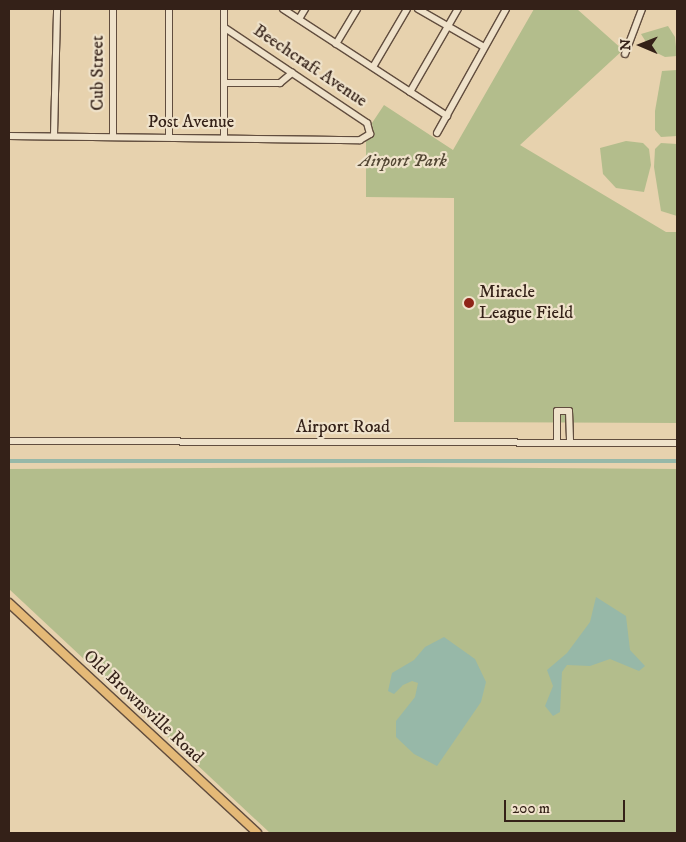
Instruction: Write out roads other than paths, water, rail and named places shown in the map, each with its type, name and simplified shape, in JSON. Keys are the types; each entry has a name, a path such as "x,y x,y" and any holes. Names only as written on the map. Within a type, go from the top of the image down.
{"main road":[{"name":"Old Brownsville Road","path":"9,603 257,833"}],"street":[{"path":"54,135 57,9"},
{"name":"Cub Street","path":"113,9 113,136"},
{"path":"168,137 169,9"},
{"path":"224,9 224,137"},
{"path":"283,9 447,116"},
{"path":"299,19 305,9"},
{"path":"336,44 357,9"},
{"path":"373,67 407,9"},
{"path":"418,9 484,47"},
{"path":"410,92 458,9"},
{"path":"437,133 506,9"},
{"path":"626,54 642,9"},
{"name":"Beechcraft Avenue","path":"225,28 367,123 370,134"},
{"path":"225,40 237,35"},
{"path":"225,83 280,83 292,73"},
{"name":"Post Avenue","path":"9,136 54,135 360,140 370,134"},
{"path":"557,443 557,411 570,411 570,443"},
{"name":"Airport Road","path":"9,441 677,443"}],"waterway":[{"path":"9,461 677,461"}],"place":[{"name":"Miracle League Field","path":"469,303"}],"park label":[{"name":"Airport Park","path":"403,161"}]}
